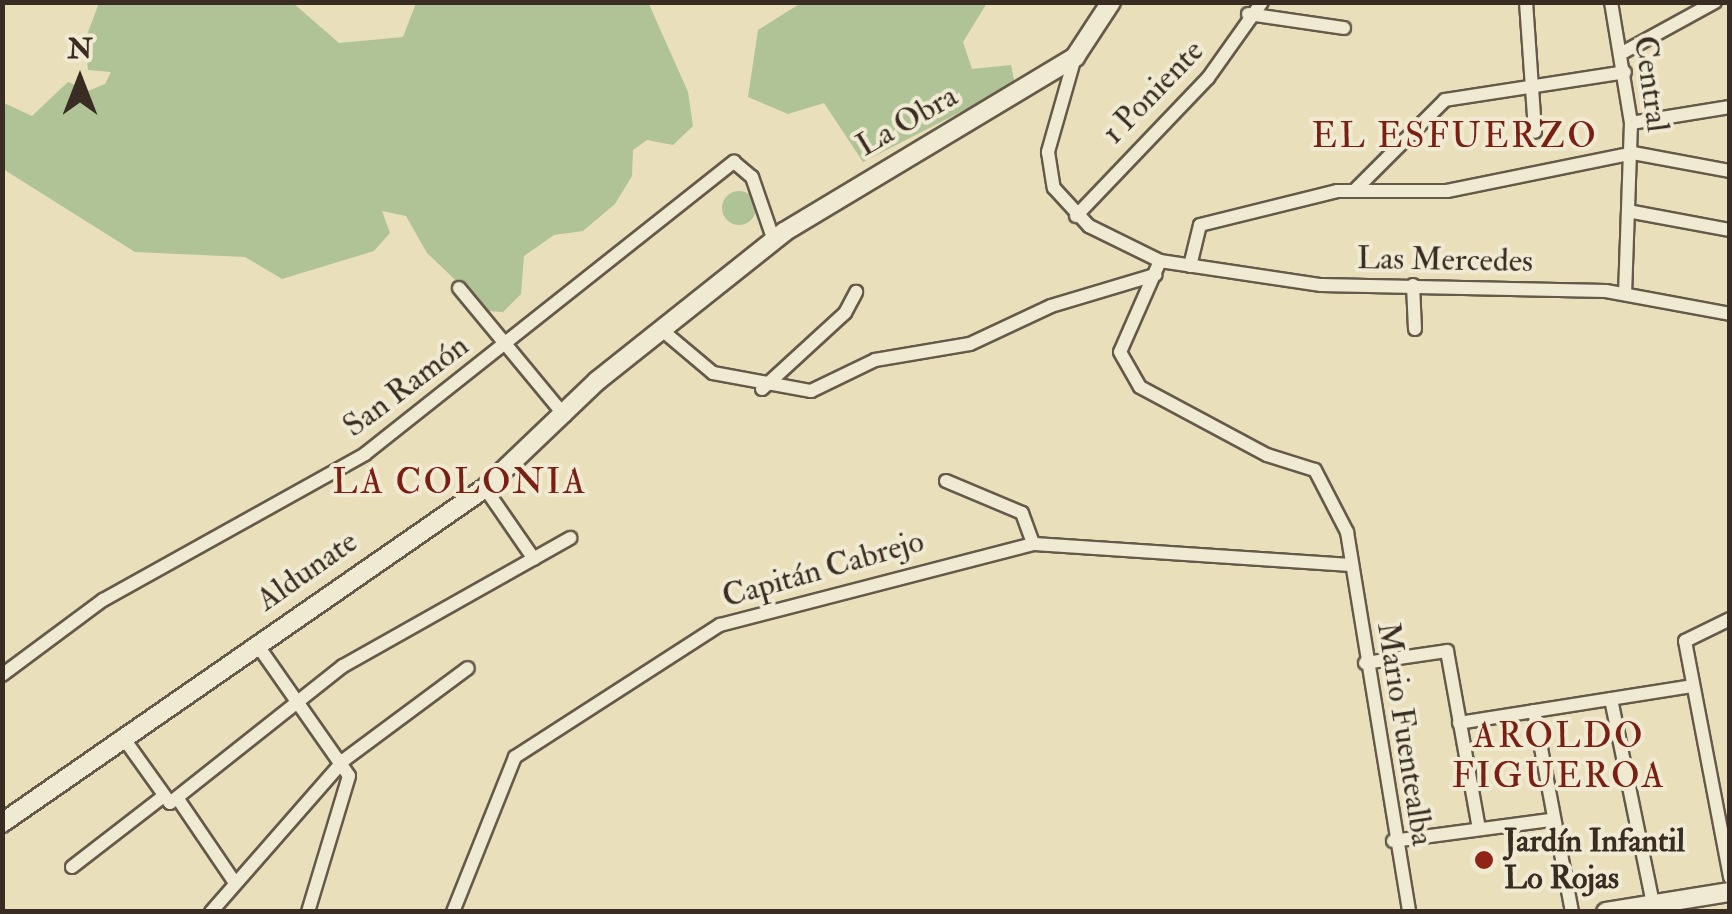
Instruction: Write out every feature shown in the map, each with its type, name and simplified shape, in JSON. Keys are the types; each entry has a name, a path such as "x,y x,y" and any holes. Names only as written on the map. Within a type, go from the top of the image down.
{"street":[{"path":"1111,2 1074,57 1047,167 1076,216 1157,268"},
{"name":"1 Poniente","path":"1076,216 1208,78 1248,14 1266,2 1268,18"},
{"path":"1526,2 1536,132"},
{"name":"Central","path":"1610,2 1622,53 1631,123 1633,212 1625,294"},
{"path":"1622,53 1715,2"},
{"path":"1248,14 1344,28"},
{"name":"La Obra","path":"774,242 841,192 1074,57"},
{"path":"1354,190 1436,104 1532,83 1625,72"},
{"path":"1631,123 1730,106"},
{"path":"1190,266 1200,225 1354,190 1447,191 1632,153 1730,170"},
{"name":"San Ramón","path":"2,675 103,600 365,454 720,172 746,166 774,242"},
{"path":"1633,212 1730,230"},
{"name":"Aldunate","path":"5,813 485,488 663,331 774,242"},
{"name":"Las Mercedes","path":"663,331 695,364 762,390 823,388 875,360 970,344 1051,306 1157,268 1190,266 1321,286 1413,285 1625,294 1730,314"},
{"name":"Mario Fuentealba","path":"1157,268 1120,352 1140,387 1267,455 1315,470 1347,532 1348,565 1393,842 1409,912"},
{"path":"1413,285 1415,329"},
{"path":"459,288 565,416"},
{"path":"762,390 856,292"},
{"path":"946,481 1022,513 1033,544"},
{"path":"485,488 534,559"},
{"path":"72,867 298,703 342,666 570,538"},
{"name":"Capitán Cabrejo","path":"453,912 516,757 720,625 1033,544 1348,565"},
{"path":"1723,619 1685,640 1730,878"},
{"path":"256,644 344,760 350,790 308,912"},
{"path":"1365,663 1446,651 1479,828"},
{"path":"211,912 344,760 468,668"},
{"path":"1459,723 1692,686"},
{"path":"1611,699 1653,904"},
{"path":"1534,711 1550,820 1572,912"},
{"path":"122,736 235,883"},
{"path":"1393,842 1550,820"},
{"path":"1606,912 1730,892"}],"green space":[{"path":"648,2 688,92 693,126 673,145 647,140 633,150 632,176 615,204 583,231 554,235 524,256 521,294 503,312 488,311 427,253 406,216 382,211 390,233 374,251 282,279 245,257 135,252 3,169 2,102 32,116 68,82 88,91 105,84 111,72 88,70 85,40 99,3 293,3 339,43 403,37 416,3"},
{"path":"801,3 987,3 963,42 972,69 1011,65 1015,84 863,162 824,103 788,114 748,97 758,30"},
{"path":"739,191 751,196 756,208 751,220 739,225 727,220 722,208 727,196"}],"place":[{"name":"Jardín Infantil Lo Rojas","path":"1484,860"}],"district":[{"name":"EL ESFUERZO","path":"1455,136"},
{"name":"LA COLONIA","path":"460,482"},
{"name":"AROLDO FIGUEROA","path":"1559,756"}]}
